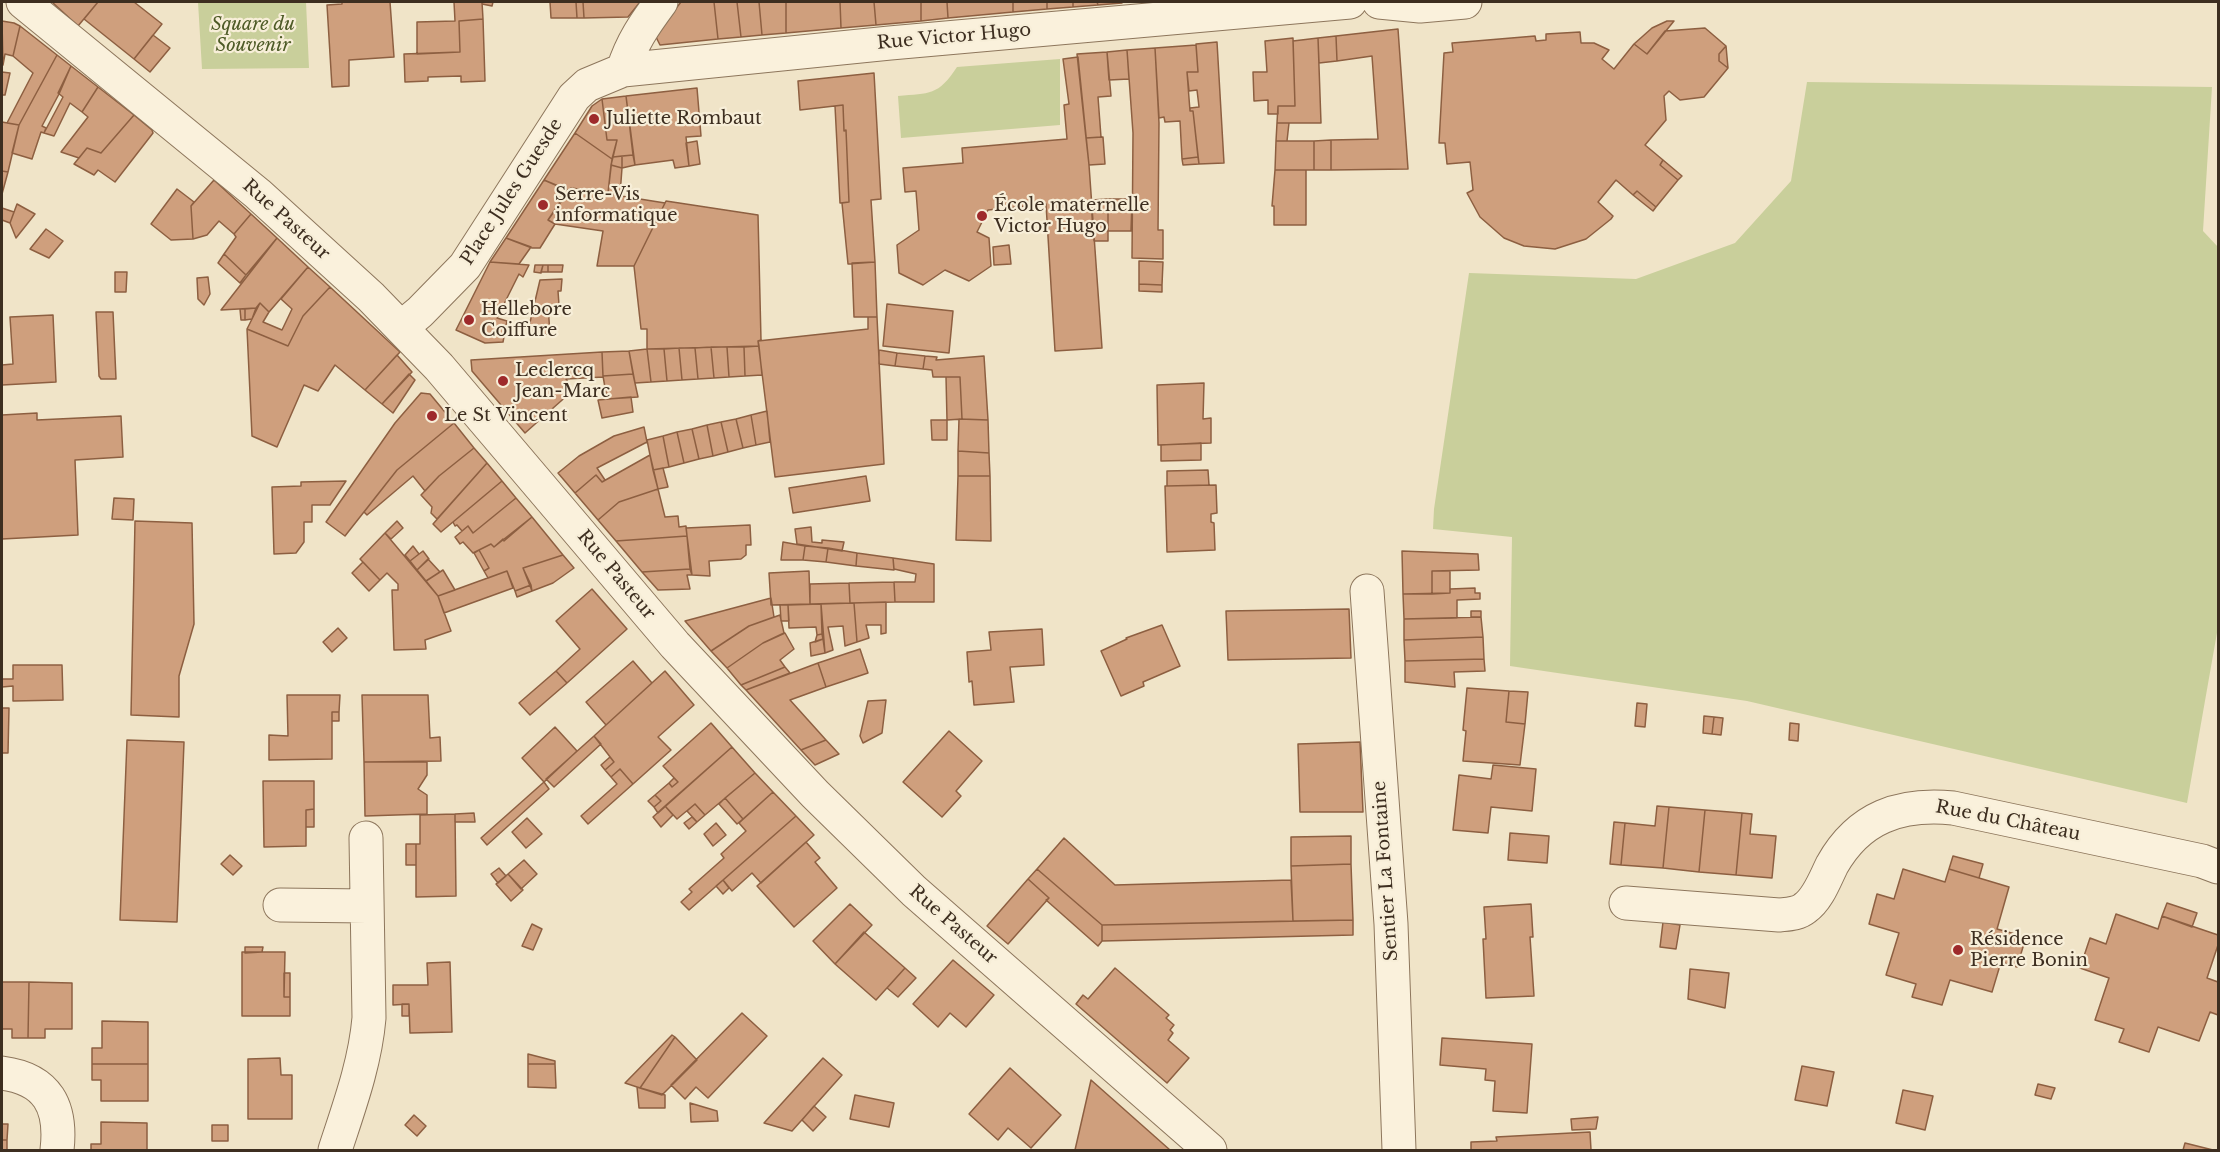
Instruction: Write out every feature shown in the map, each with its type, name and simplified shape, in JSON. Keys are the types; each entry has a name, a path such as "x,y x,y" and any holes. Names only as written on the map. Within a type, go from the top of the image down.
{"street":[{"name":"Rue Pasteur","path":"23,2 258,194 402,327 675,645 815,794 908,886 1210,1150"},
{"path":"623,70 639,31 661,2"},
{"name":"Rue Victor Hugo","path":"568,104 587,85 623,70 890,43 1350,2"},
{"path":"1378,2 1420,6 1465,2"},
{"name":"Place Jules Guesde","path":"402,327 465,267 568,104"},
{"name":"Sentier La Fontaine","path":"1367,591 1391,924 1399,1150"},
{"name":"Rue du Château","path":"1626,903 1779,915 1794,914 1805,909 1836,858 1863,828 1881,817 1907,808 1928,806 1953,808 2202,861 2218,867"},
{"path":"335,1150 367,1041 369,1017 366,838"},
{"path":"280,905 367,906"},
{"path":"2,1073 27,1079 39,1086 51,1100 57,1120 57,1150"}],"green space":[{"name":"Square du Souvenir","path":"198,2 306,2 309,68 202,69"},
{"path":"1060,59 1060,125 901,138 898,96 932,91 944,83 957,67"},
{"path":"1807,82 2212,87 2203,231 2218,247 2218,627 2187,803 1747,701 1510,666 1512,537 1433,529 1469,273 1636,279 1735,243 1791,181"}],"building":[{"path":"52,2 98,2 78,26"},
{"path":"98,2 134,2 162,24 134,59 84,19"},
{"path":"342,2 390,2 394,57 349,60 349,86 332,87 327,5 342,4"},
{"path":"454,2 482,2 483,19 459,21 460,52 417,54 417,22 455,21"},
{"path":"482,2 493,2 492,6 482,4"},
{"path":"550,2 576,2 577,18 551,18"},
{"path":"576,2 583,2 584,18 577,18"},
{"path":"583,2 640,2 628,17 584,18"},
{"path":"681,2 714,2 718,39 660,45 655,35"},
{"path":"714,2 737,2 741,37 718,39"},
{"path":"737,2 759,2 762,35 741,37"},
{"path":"759,2 786,2 786,33 762,35"},
{"path":"786,2 840,2 841,28 786,33"},
{"path":"840,2 874,2 876,25 841,28"},
{"path":"874,2 921,2 921,21 876,25"},
{"path":"921,2 947,2 948,18 921,21"},
{"path":"947,2 1013,2 1013,12 948,18"},
{"path":"1013,2 1047,2 1047,9 1013,12"},
{"path":"1047,2 1073,2 1073,7 1047,9"},
{"path":"1073,2 1097,2 1098,5 1073,7"},
{"path":"1097,2 1122,2 1122,3 1098,5"},
{"path":"483,19 485,81 461,82 461,76 428,77 428,81 405,82 404,54 460,52 459,21"},
{"path":"2,21 20,26 13,56 5,54 3,65"},
{"path":"1667,21 1674,21 1647,54 1634,44 1652,28"},
{"path":"20,26 57,55 19,125 7,123 33,73 13,56"},
{"path":"1705,28 1726,46 1719,54 1719,61 1728,68 1704,97 1680,100 1669,91 1664,96 1666,120 1645,145 1663,160 1660,165 1678,180 1656,207 1637,191 1633,195 1616,180 1598,202 1613,216 1611,219 1586,239 1555,249 1524,246 1504,238 1480,217 1467,193 1473,190 1470,162 1447,164 1445,143 1439,143 1444,53 1453,52 1452,43 1535,36 1536,41 1546,40 1546,34 1580,32 1581,43 1594,43 1609,50 1602,59 1614,69 1634,44 1647,54 1665,31"},
{"path":"1398,29 1408,169 1331,170 1331,140 1378,139 1372,56 1337,61 1336,36"},
{"path":"153,35 170,48 150,72 134,59"},
{"path":"1336,36 1337,61 1319,63 1318,38"},
{"path":"1293,38 1295,106 1278,106 1278,114 1268,114 1268,100 1254,101 1253,72 1267,72 1265,41"},
{"path":"1318,38 1321,123 1277,123 1278,106 1295,106 1293,41"},
{"path":"1217,42 1224,163 1199,164 1193,111 1190,111 1190,108 1199,107 1197,90 1189,91 1187,72 1198,72 1196,44"},
{"path":"1196,45 1198,72 1187,72 1190,111 1193,111 1198,157 1182,159 1180,121 1165,122 1164,117 1159,118 1155,48"},
{"path":"1726,46 1728,68 1719,61 1719,54"},
{"path":"1155,48 1159,123 1158,230 1163,230 1163,259 1132,258 1133,133 1127,50"},
{"path":"1127,50 1129,79 1109,80 1107,52"},
{"path":"1107,52 1111,96 1098,97 1101,137 1086,138 1077,54"},
{"path":"57,55 71,66 42,126 46,128 44,133 41,132 32,159 12,153 19,125"},
{"path":"1078,57 1089,165 1102,348 1055,351 1046,204 988,210 977,232 989,238 991,266 969,281 945,270 923,285 899,273 897,245 919,230 916,191 905,192 903,168 963,163 962,148 1067,139 1064,105 1069,104 1063,59"},
{"path":"71,66 98,87 82,112 70,103 54,136 44,133 63,97 58,93"},
{"path":"2,72 10,73 5,95 2,95"},
{"path":"874,73 881,199 871,200 875,262 848,264 842,203 849,202 843,105 800,110 798,81"},
{"path":"98,87 134,115 101,153 87,148 79,158 61,152 88,117 82,112"},
{"path":"697,88 701,136 686,137 689,166 675,168 673,160 635,165 626,96"},
{"path":"626,96 633,155 613,157 617,140 607,140 602,99"},
{"name":"Juliette Rombaut","path":"602,99 607,140 617,140 612,159 575,133 592,106"},
{"path":"843,105 849,202 840,203 835,106"},
{"path":"134,115 153,133 115,182 98,170 94,175 74,164 87,148 101,153"},
{"path":"2,122 19,125 8,172 2,171"},
{"path":"1277,123 1289,123 1287,141 1276,141"},
{"path":"575,133 612,159 608,193 571,188 569,191 544,180"},
{"path":"1103,137 1105,164 1089,165 1086,138"},
{"path":"1331,140 1331,170 1314,170 1314,141"},
{"path":"697,141 700,164 689,166 686,143"},
{"path":"1276,141 1314,141 1314,170 1275,170"},
{"path":"633,155 635,165 622,168 622,156"},
{"path":"622,156 622,168 611,165 613,157"},
{"path":"1198,157 1199,164 1183,165 1182,159"},
{"path":"1663,160 1682,176 1678,180 1660,165"},
{"path":"611,165 622,168 620,195 608,193"},
{"path":"1275,170 1306,170 1306,225 1274,225 1274,206 1272,206"},
{"path":"2,171 8,172 2,194"},
{"path":"214,180 251,214 234,234 219,221 207,235 193,239 191,206"},
{"name":"Serre-Vis informatique","path":"544,180 568,190 548,220 555,224 540,248 532,248 506,238"},
{"path":"571,188 665,203 634,266 597,266 603,231 555,224 548,220"},
{"path":"177,189 194,202 191,206 193,239 171,240 151,224"},
{"path":"1637,191 1656,207 1653,211 1633,195"},
{"path":"1108,199 1132,199 1131,231 1108,231"},
{"path":"1108,199 1108,231 1093,231 1091,200"},
{"path":"666,201 758,215 761,340 758,341 759,346 647,349 647,329 641,329 634,266"},
{"path":"17,204 35,214 16,238 10,223"},
{"path":"2,208 14,212 10,223 2,220"},
{"path":"251,214 277,238 246,275 224,254 236,237 234,234"},
{"path":"46,229 63,241 49,258 30,249"},
{"path":"1093,231 1108,231 1108,241 1094,241"},
{"path":"277,238 308,267 269,312 260,303 256,308 221,310"},
{"path":"506,238 531,247 519,264 490,262"},
{"path":"1009,245 1011,264 994,265 993,247"},
{"path":"224,254 246,275 240,283 218,263"},
{"path":"1139,261 1163,262 1162,285 1139,284"},
{"path":"490,262 529,265 523,277 519,274 497,318 507,321 503,342 485,343 456,330"},
{"path":"875,262 877,317 854,317 852,263"},
{"path":"535,265 543,265 541,273 534,272"},
{"path":"543,265 548,265 548,272 541,272"},
{"path":"548,265 563,265 562,272 548,272"},
{"path":"308,267 330,287 303,316 288,346 247,329 260,303 269,312 263,322 282,330 292,309 281,299"},
{"path":"115,272 127,272 126,292 115,292"},
{"path":"208,277 210,294 204,305 198,299 197,278"},
{"path":"562,279 561,291 558,291 559,305 548,305 550,334 527,335 540,280"},
{"path":"1139,284 1162,285 1162,292 1139,291"},
{"path":"330,287 400,352 365,390 335,365 318,391 304,385 277,447 252,436 247,329 288,346 303,316"},
{"path":"887,304 953,311 949,353 883,346"},
{"path":"256,308 252,319 245,320 245,309"},
{"path":"240,309 245,309 245,320 241,320"},
{"path":"96,312 113,312 116,379 101,379 99,376"},
{"path":"53,315 56,382 2,385 2,365 13,364 10,317"},
{"path":"868,317 877,317 884,464 775,477 758,341 868,329"},
{"path":"759,346 762,375 745,376 744,347"},
{"path":"711,347 714,378 698,379 695,348"},
{"path":"711,347 727,347 729,377 714,378"},
{"path":"727,347 744,347 745,376 729,377"},
{"path":"679,348 695,348 698,379 682,380"},
{"path":"679,348 682,380 667,381 664,349"},
{"path":"647,349 664,349 667,381 651,382"},
{"path":"647,349 651,382 635,383 629,351"},
{"path":"879,350 897,353 895,366 879,364"},
{"path":"629,351 633,374 603,376 602,352"},
{"path":"602,352 603,377 566,379 570,385 566,387 570,393 525,433 472,371 471,360"},
{"path":"897,353 925,356 923,369 895,366"},
{"path":"397,355 412,372 382,404 365,390"},
{"path":"925,356 937,357 936,360 984,356 988,420 962,419 960,377 933,377 932,370 923,369"},
{"path":"409,374 415,380 393,413 382,404"},
{"path":"633,374 638,397 607,399 603,376"},
{"path":"946,377 960,377 962,419 947,420"},
{"path":"1204,383 1203,419 1211,418 1211,443 1158,445 1157,385"},
{"path":"421,393 430,394 454,423 397,470 345,536 326,522 395,423"},
{"path":"631,397 633,412 602,418 598,400"},
{"path":"767,411 770,442 756,445 751,415"},
{"path":"37,413 37,420 121,416 123,457 75,460 78,535 2,539 2,415"},
{"path":"751,415 756,445 743,448 736,419"},
{"path":"736,419 743,448 728,452 721,422"},
{"path":"959,419 988,420 989,453 958,451"},
{"path":"931,420 947,420 947,440 932,440"},
{"path":"721,422 728,452 713,456 707,425"},
{"path":"454,423 474,448 439,476 425,491 413,476 367,515 364,512 397,470"},
{"path":"707,425 713,456 699,459 692,429"},
{"path":"644,427 647,442 597,468 605,480 602,482 596,475 575,493 558,473 579,456 614,436"},
{"path":"692,429 699,459 684,463 677,432"},
{"path":"677,432 684,463 669,467 663,436"},
{"path":"663,436 669,467 653,470 647,440"},
{"path":"1201,443 1201,460 1161,461 1161,445"},
{"path":"474,448 487,463 437,519 431,513 432,507 421,495 439,476"},
{"path":"958,451 989,453 990,476 958,476"},
{"path":"650,455 658,489 619,502 598,520 575,493 596,475 602,482"},
{"path":"487,463 502,481 441,532 433,524"},
{"path":"663,468 668,487 658,489 653,470"},
{"path":"1208,470 1209,485 1167,486 1167,471"},
{"path":"866,476 870,501 793,513 789,488"},
{"path":"958,476 990,476 991,541 956,540"},
{"path":"346,481 330,505 312,505 312,522 304,522 304,542 296,553 274,554 272,487 301,486 301,482"},
{"path":"502,481 516,498 473,533 468,526 462,531 457,525 455,526 453,522"},
{"path":"1216,485 1217,513 1211,514 1211,522 1214,523 1215,550 1167,552 1165,486"},
{"path":"658,489 665,517 678,516 679,527 686,526 687,536 616,541 598,520 619,502"},
{"path":"114,498 134,499 133,520 112,519"},
{"path":"516,498 532,517 504,541 503,539 494,547 491,544 473,553 463,542 460,544 455,537 468,526 473,533"},
{"path":"532,517 563,555 523,568 531,585 515,591 507,571 488,578 484,571 489,568 479,550 491,544 494,547"},
{"path":"135,521 192,523 194,624 179,676 179,717 131,715"},
{"path":"397,521 403,528 391,539 385,533"},
{"path":"750,525 751,545 746,545 746,555 741,559 709,561 710,576 692,575 686,528"},
{"path":"811,527 812,542 822,543 822,540 844,542 842,551 797,544 795,529"},
{"path":"385,533 438,596 451,631 425,640 426,649 394,650 392,590 398,590 398,584 387,573 380,580 360,559"},
{"path":"687,536 690,569 642,572 616,541"},
{"path":"783,542 805,546 803,560 781,560"},
{"path":"413,546 419,554 410,561 405,555"},
{"path":"805,546 828,548 826,562 803,560"},
{"path":"828,548 857,553 856,566 826,562"},
{"path":"479,550 489,568 484,571 474,553"},
{"path":"423,551 429,559 417,570 410,561"},
{"path":"1402,551 1478,554 1479,570 1432,571 1432,594 1403,594"},
{"path":"857,553 893,558 894,570 856,566"},
{"path":"563,555 574,568 553,583 532,591 523,568"},
{"path":"893,558 934,564 934,602 895,602 894,582 915,582 916,574 894,569"},
{"path":"428,559 440,572 426,581 417,570"},
{"path":"363,562 380,580 369,591 352,573"},
{"path":"690,569 692,575 687,575 690,589 658,590 642,572"},
{"path":"443,570 455,590 438,596 426,581"},
{"path":"507,571 513,588 444,613 438,596"},
{"path":"809,571 810,604 771,605 769,573"},
{"path":"1432,571 1450,571 1450,593 1432,594"},
{"path":"894,582 895,602 850,603 849,583"},
{"path":"849,583 850,603 810,604 810,584"},
{"path":"531,585 532,591 517,597 515,591"},
{"path":"1475,588 1475,593 1480,593 1480,599 1457,600 1457,618 1404,619 1403,594 1450,593 1450,589"},
{"path":"592,589 627,629 567,683 556,671 580,649 556,621"},
{"path":"771,598 774,617 749,626 711,651 685,621"},
{"path":"886,602 886,633 881,634 881,625 866,625 869,638 857,642 854,603"},
{"path":"854,603 857,642 845,646 843,626 828,627 833,650 825,653 821,604"},
{"path":"821,604 822,634 817,635 816,627 789,628 788,605"},
{"path":"780,605 788,605 789,621 781,621"},
{"path":"1349,609 1351,658 1228,660 1226,611"},
{"path":"1471,611 1481,611 1481,617 1471,617"},
{"path":"780,615 784,633 763,643 727,668 711,651 749,626"},
{"path":"1481,617 1483,637 1404,640 1404,619"},
{"path":"1162,625 1180,666 1143,682 1144,686 1121,696 1101,651 1126,638"},
{"path":"338,628 347,638 332,652 323,642"},
{"path":"1042,629 1044,665 1010,667 1014,702 974,705 972,681 969,682 967,652 991,650 989,632"},
{"path":"785,633 794,649 780,660 785,667 741,685 727,668 763,643"},
{"path":"822,634 823,639 815,642 817,635"},
{"path":"1483,637 1484,659 1405,661 1404,640"},
{"path":"823,639 825,653 811,656 810,643"},
{"path":"860,649 868,673 826,687 818,663"},
{"path":"1484,659 1485,671 1454,672 1455,687 1405,682 1405,661"},
{"path":"633,661 652,683 606,725 586,702"},
{"path":"818,663 826,687 790,700 826,740 801,750 746,690"},
{"path":"13,665 62,665 63,700 13,701 13,686 2,687 2,679 13,679"},
{"path":"785,667 790,673 746,690 741,685"},
{"path":"556,671 567,683 530,715 519,703"},
{"path":"665,671 694,705 658,737 671,750 633,784 620,769 611,777 605,770 614,762 594,736"},
{"path":"1467,688 1509,691 1506,722 1525,724 1520,765 1463,761"},
{"path":"1509,691 1528,692 1525,724 1506,722"},
{"path":"287,695 340,695 339,712 332,712 332,759 269,760 269,735 288,736"},
{"path":"362,695 428,695 430,738 440,737 441,761 364,762"},
{"path":"886,700 882,733 863,743 860,736 868,701"},
{"path":"1637,703 1647,704 1645,727 1635,726"},
{"path":"2,708 9,708 8,753 2,753"},
{"path":"332,712 339,712 339,721 332,721"},
{"path":"1704,716 1714,717 1712,734 1703,733"},
{"path":"1714,717 1723,718 1721,735 1712,734"},
{"path":"711,723 732,747 658,813 654,807 661,801 655,795 669,783 672,787 678,782 663,766"},
{"path":"1790,723 1799,724 1798,741 1789,740"},
{"path":"555,727 577,751 544,782 522,758"},
{"path":"949,731 982,761 956,791 961,796 942,817 903,782"},
{"path":"594,736 601,744 554,787 546,779"},
{"path":"127,740 184,742 177,922 120,920"},
{"path":"826,740 839,754 815,765 801,750"},
{"path":"1360,742 1363,812 1300,812 1298,744"},
{"path":"732,747 755,773 705,815 695,804 677,819 665,806"},
{"path":"610,757 614,762 605,770 601,765"},
{"path":"364,762 427,762 427,775 418,789 427,795 427,814 365,816"},
{"path":"1493,765 1536,769 1532,811 1491,807 1488,833 1453,830 1459,775 1491,779"},
{"path":"620,769 633,784 588,824 581,816 617,784 611,777"},
{"path":"755,773 773,792 743,819 725,798"},
{"path":"674,778 678,782 672,787 669,783"},
{"path":"263,781 314,781 314,809 306,810 306,846 264,847"},
{"path":"544,782 549,789 487,845 481,838"},
{"path":"773,792 796,816 689,910 681,902 692,892 689,889 724,858 721,854 746,831 739,823"},
{"path":"655,795 661,801 654,807 648,801"},
{"path":"725,798 743,819 737,824 719,804"},
{"path":"695,804 705,815 697,822 687,811"},
{"path":"665,806 673,815 661,827 653,817"},
{"path":"1657,806 1669,807 1663,868 1621,865 1625,823 1655,826"},
{"path":"1669,807 1705,810 1699,872 1663,868"},
{"path":"314,809 314,827 306,827 306,810"},
{"path":"1705,810 1742,813 1736,875 1699,872"},
{"path":"474,813 475,822 455,822 455,814"},
{"path":"1742,813 1752,814 1750,834 1776,836 1772,878 1736,875"},
{"path":"455,814 456,896 416,897 416,844 420,844 420,815"},
{"path":"796,816 814,835 761,883 752,873 732,891 723,880"},
{"path":"692,817 697,822 689,829 684,823"},
{"path":"527,818 542,834 526,848 512,832"},
{"path":"1614,822 1625,823 1621,865 1610,864"},
{"path":"716,823 726,835 713,846 704,834"},
{"path":"1510,833 1549,836 1547,863 1508,860"},
{"path":"1351,836 1351,864 1291,866 1291,837"},
{"path":"1064,838 1115,885 1291,880 1293,921 1102,925 1037,869"},
{"path":"806,842 820,858 815,862 837,888 794,927 757,886"},
{"path":"406,844 416,844 416,865 406,865"},
{"path":"230,855 242,866 233,875 221,864"},
{"path":"1953,856 1983,864 1979,878 1949,869"},
{"path":"524,860 537,874 521,889 508,874"},
{"path":"1351,864 1353,920 1293,921 1291,866"},
{"path":"499,868 506,876 498,883 491,874"},
{"path":"1037,869 1102,925 1102,941 1098,946 1046,900 1049,898 1028,879"},
{"name":"Résidence Pierre Bonin","path":"1903,869 1945,882 1949,869 2009,887 1997,929 2026,937 2017,967 2001,962 1992,992 1950,980 1942,1005 1912,997 1916,984 1886,975 1899,933 1869,924 1877,894 1894,899"},
{"path":"508,874 523,890 511,901 496,884"},
{"path":"1028,879 1049,898 1008,944 987,926"},
{"path":"723,880 729,888 723,894 716,886"},
{"path":"2167,903 2197,913 2192,927 2162,916"},
{"path":"850,904 872,925 835,964 813,941"},
{"path":"1531,904 1533,937 1530,937 1534,996 1486,998 1484,907"},
{"name":"Résidence Pierre Bonin","path":"2116,914 2158,929 2162,916 2218,935 2218,945 2207,978 2218,982 2218,1015 2210,1012 2199,1041 2158,1027 2149,1052 2119,1042 2124,1029 2095,1020 2109,978 2080,968 2090,938 2106,944"},
{"path":"1353,920 1353,935 1102,941 1102,925"},
{"path":"1663,922 1680,925 1676,949 1660,947"},
{"path":"532,924 542,929 533,950 522,946"},
{"path":"864,932 905,968 876,1000 835,964"},
{"path":"245,947 263,947 262,952 245,953"},
{"path":"242,952 285,952 284,997 290,997 290,1016 242,1016"},
{"path":"953,960 994,995 966,1027 950,1013 938,1027 913,1004"},
{"path":"450,962 452,1032 410,1033 409,1004 393,1005 393,985 428,985 427,963"},
{"path":"905,968 916,978 898,997 887,988"},
{"path":"1115,968 1169,1015 1166,1018 1174,1025 1170,1030 1173,1033 1168,1040 1189,1058 1167,1083 1076,1004 1083,995 1088,999"},
{"path":"1690,969 1729,973 1725,1008 1688,999"},
{"path":"284,973 290,973 290,997 284,997"},
{"path":"2,982 29,982 28,1038 12,1038 12,1029 2,1029"},
{"path":"29,982 72,983 72,1029 45,1029 45,1038 28,1038"},
{"path":"402,1004 409,1004 409,1016 402,1016"},
{"path":"742,1013 767,1036 708,1098 696,1087 685,1099 671,1085"},
{"path":"102,1021 148,1022 148,1064 92,1064 92,1048 102,1048"},
{"path":"672,1035 675,1037 640,1088 625,1083"},
{"path":"675,1037 697,1060 662,1095 640,1088"},
{"path":"1442,1038 1532,1044 1527,1113 1493,1111 1495,1081 1485,1080 1486,1069 1440,1065"},
{"path":"528,1054 555,1061 555,1064 528,1064"},
{"path":"280,1058 281,1075 292,1075 292,1119 248,1119 248,1059"},
{"path":"823,1058 842,1075 792,1131 764,1123"},
{"path":"92,1064 148,1064 148,1101 101,1101 101,1080 92,1080"},
{"path":"528,1064 555,1064 556,1088 528,1087"},
{"path":"1802,1066 1834,1072 1827,1106 1795,1100"},
{"path":"1010,1068 1061,1115 1031,1148 1008,1128 998,1140 969,1114"},
{"path":"1091,1080 1170,1150 1075,1150"},
{"path":"2038,1084 2055,1088 2051,1099 2035,1095"},
{"path":"637,1087 665,1095 665,1108 639,1108"},
{"path":"1903,1090 1933,1096 1925,1130 1896,1123"},
{"path":"855,1095 894,1103 889,1127 850,1119"},
{"path":"690,1103 717,1111 718,1121 691,1122"},
{"path":"814,1106 826,1117 813,1131 802,1120"},
{"path":"414,1115 426,1126 417,1136 405,1125"},
{"path":"1598,1117 1596,1129 1572,1130 1571,1119"},
{"path":"101,1122 147,1123 147,1150 91,1150 91,1144 101,1144"},
{"path":"2,1124 8,1124 7,1140 2,1140"},
{"path":"212,1125 228,1125 228,1141 212,1141"},
{"path":"1590,1132 1591,1150 1471,1150 1471,1142 1497,1141 1496,1137"},
{"path":"2,1140 7,1140 7,1150 2,1150"},
{"path":"2185,1143 2213,1150 2183,1150"}],"place":[{"name":"Juliette Rombaut","path":"594,119"},
{"name":"Serre-Vis informatique","path":"543,205"},
{"name":"École maternelle Victor Hugo","path":"982,216"},
{"name":"Hellebore Coiffure","path":"469,320"},
{"name":"Leclercq Jean-Marc","path":"503,381"},
{"name":"Le St Vincent","path":"432,416"},
{"name":"Résidence Pierre Bonin","path":"1958,950"}]}
